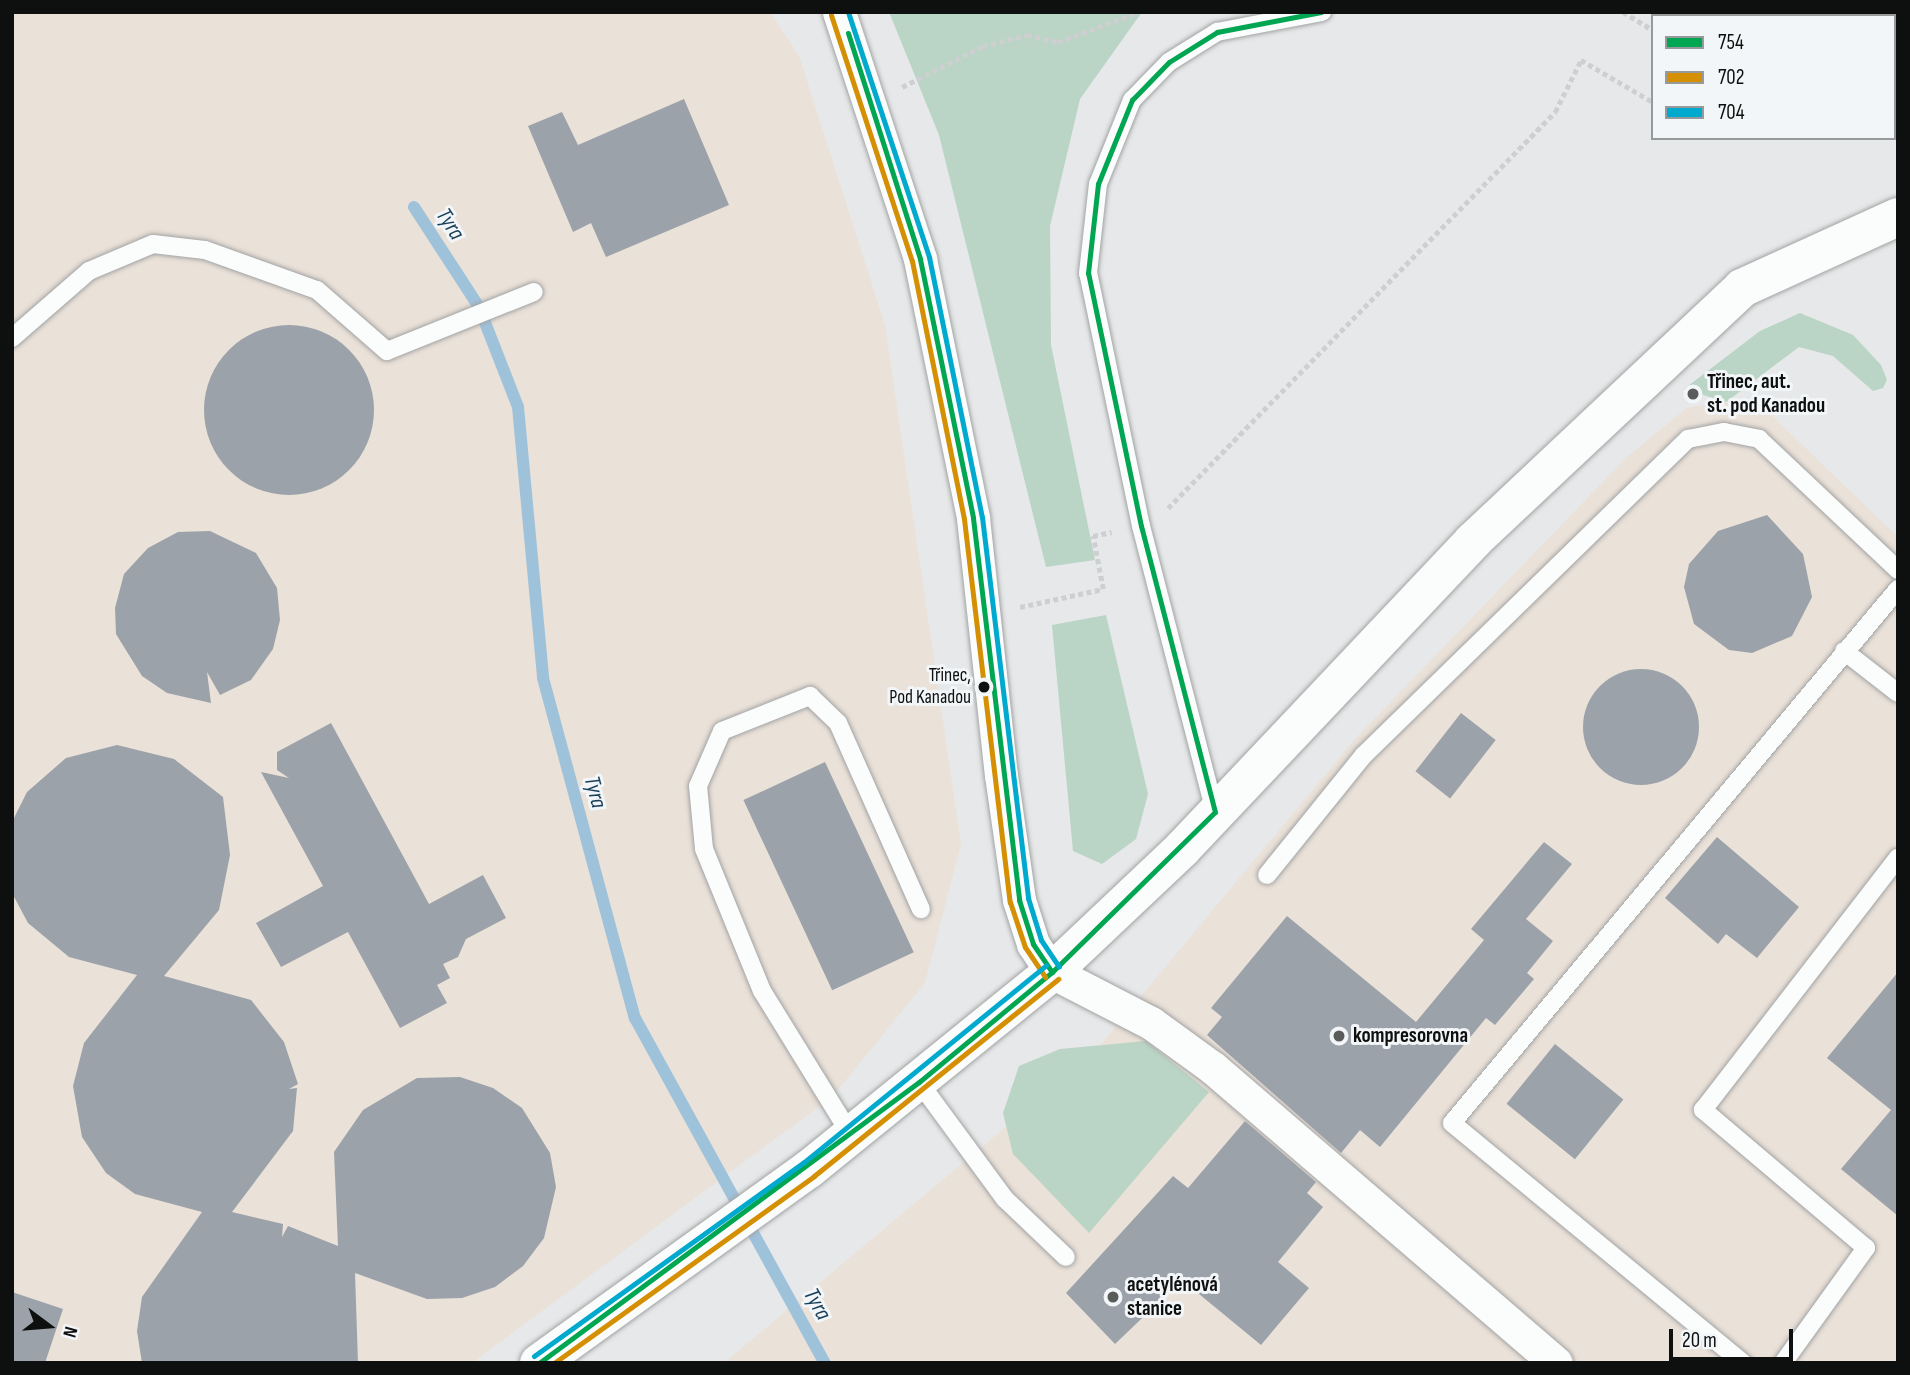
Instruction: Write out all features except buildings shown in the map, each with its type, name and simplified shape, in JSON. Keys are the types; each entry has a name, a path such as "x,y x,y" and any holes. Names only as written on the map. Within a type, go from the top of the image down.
{"street":[{"path":"844,23 920,259 973,519 1019,900 1033,944 1052,972 1151,1023 1213,1068 1556,1363"},
{"path":"539,1363 809,1169 1052,972 1215,812 1472,541 1742,289 1898,217"}],"lane":[{"path":"1215,812 1141,526 1088,273 1098,184 1132,100 1169,62 1217,32 1322,12"},
{"path":"12,338 89,271 153,244 205,250 317,290 387,351 534,292"},
{"path":"1267,875 1364,755 1688,439 1724,432 1759,439 1898,570"},
{"path":"1743,1363 1451,1122 1898,589"},
{"path":"1844,651 1898,693"},
{"path":"851,1135 762,991 704,849 698,786 722,731 810,696 838,723 921,909"},
{"path":"1783,1363 1866,1248 1703,1110 1898,858"},
{"path":"919,1082 1005,1199 1066,1257"}],"path":[{"path":"925,78 983,46 1027,35 1058,42 1139,12"},
{"path":"1623,12 1651,29"},
{"path":"1065,595 1103,589 1093,536 1141,526 1177,501 1555,112 1581,60 1651,101"}],"shaded area":[{"path":"12,12 770,12 799,56 885,325 961,844 925,983 833,1096 472,1363 12,1363"},
{"path":"1726,402 1769,413 1898,537 1898,1363 724,1363 1093,1054 1355,739 1627,457 1687,408"}],"green space":[{"path":"889,12 1142,12 1080,99 1050,226 1051,345 1095,560 1046,567 939,135"},
{"path":"1887,12 1898,12 1896,48 1896,14"},
{"path":"1800,313 1853,335 1881,365 1887,380 1883,388 1873,391 1833,356 1799,347 1726,402 1684,389 1760,331"},
{"path":"1106,615 1148,794 1136,839 1102,864 1073,851 1052,625"},
{"path":"1146,1041 1209,1092 1089,1233 1013,1154 1003,1113 1019,1066 1060,1049"}],"waterway":[{"name":"Tyra","path":"414,207 479,307 518,407 543,678 635,1018 825,1363"}],"transit line":[{"name":"704","path":"848,12 929,257 982,517 1028,898 1041,940 1059,967"},
{"name":"754","path":"539,1363 919,1082 1052,972 1215,812 1141,526 1088,273 1098,184 1132,100 1169,62 1217,32 1321,12"},
{"name":"702","path":"831,15 912,261 964,519 1010,902 1025,947 1045,977"},
{"name":"754","path":"848,33 920,259 973,518 1019,900 1033,944 1052,972"},
{"name":"704","path":"534,1356 804,1162 1046,965"},
{"name":"702","path":"554,1363 814,1176 1058,979"}],"place":[{"name":"Třinec, aut. st. pod Kanadou","path":"1693,394"},
{"name":"Třinec, Pod Kanadou","path":"984,687"},
{"name":"kompresorovna","path":"1339,1036"},
{"name":"acetylénová stanice","path":"1113,1297"}]}
